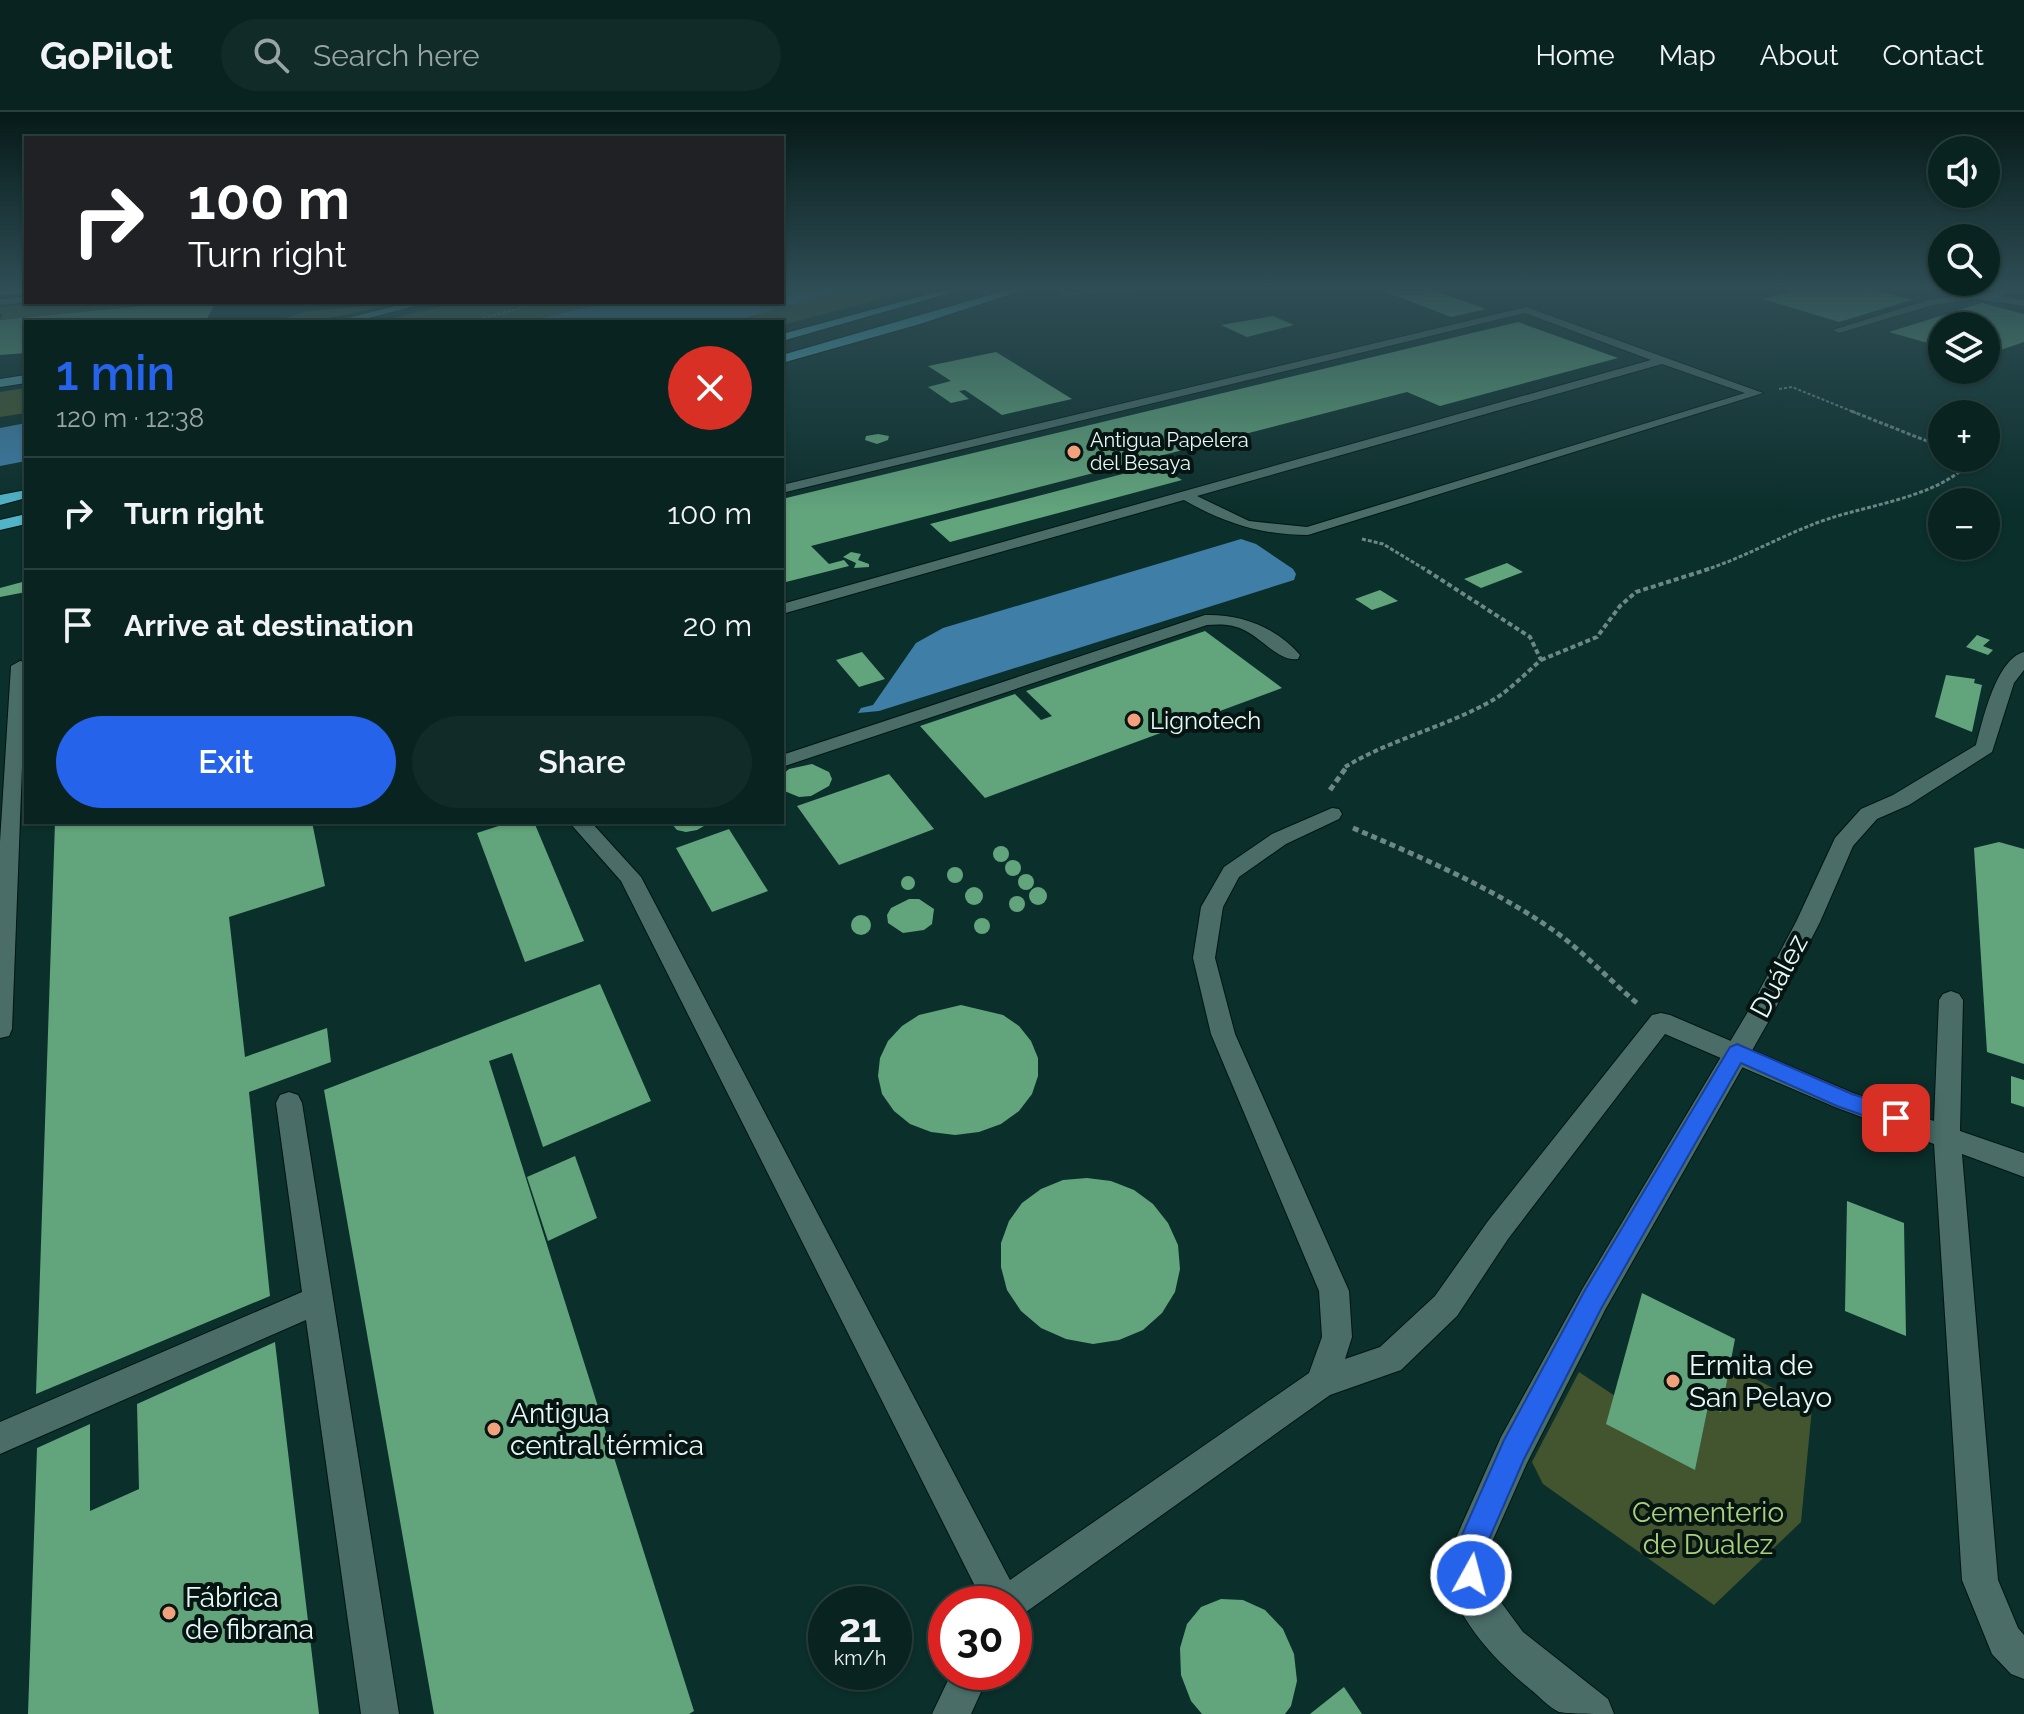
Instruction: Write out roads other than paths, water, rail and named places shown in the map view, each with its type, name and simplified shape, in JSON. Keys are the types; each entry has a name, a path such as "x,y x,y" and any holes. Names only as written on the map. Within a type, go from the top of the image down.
{"highway":[{"path":"0,498 24,492"},
{"path":"0,525 24,519"}],"main road":[{"path":"0,383 24,379"}],"street":[{"name":"Duález","path":"1593,1714 1509,1646 1474,1597 1468,1553 1514,1450 1594,1299 1737,1052 1808,922 1843,843 1869,814 1901,800 1985,748 2005,682 2024,658"}],"lane":[{"path":"784,489 1311,362"},
{"path":"784,608 1656,362"},
{"path":"1186,495 1222,517 1247,527 1308,531 1757,393 1667,362"},
{"path":"784,760 1205,620 1226,618 1248,623 1292,655"},
{"path":"0,1029 15,667"},
{"path":"1321,1383 1337,1337 1334,1291 1223,1034 1204,958 1212,907 1231,872 1279,839 1332,814"},
{"path":"587,824 630,877 996,1586"},
{"path":"1951,1000 1947,1136 1980,1580 2005,1641 2024,1661"},
{"path":"1031,1586 1321,1383 1390,1359 1446,1306 1498,1230 1661,1022 1844,1100 2024,1165"},
{"path":"289,1103 380,1714"},
{"path":"0,1438 318,1300"},
{"path":"951,1714 963,1690"}],"water":[{"path":"24,423 24,461 0,466 0,428"},
{"path":"1241,539 1256,544 1293,569 1296,574 1294,580 879,711 858,713 861,708 873,705 916,643 943,628"}],"place":[{"name":"Antigua Papelera del Besaya","path":"1074,452"},
{"name":"Lignotech","path":"1134,720"},
{"name":"Ermita de San Pelayo","path":"1673,1381"},
{"name":"Antigua central térmica","path":"494,1429"},
{"name":"Fábrica de fibrana","path":"169,1613"}],"park label":[{"name":"Cementerio de Dualez","path":"1708,1528"}]}
